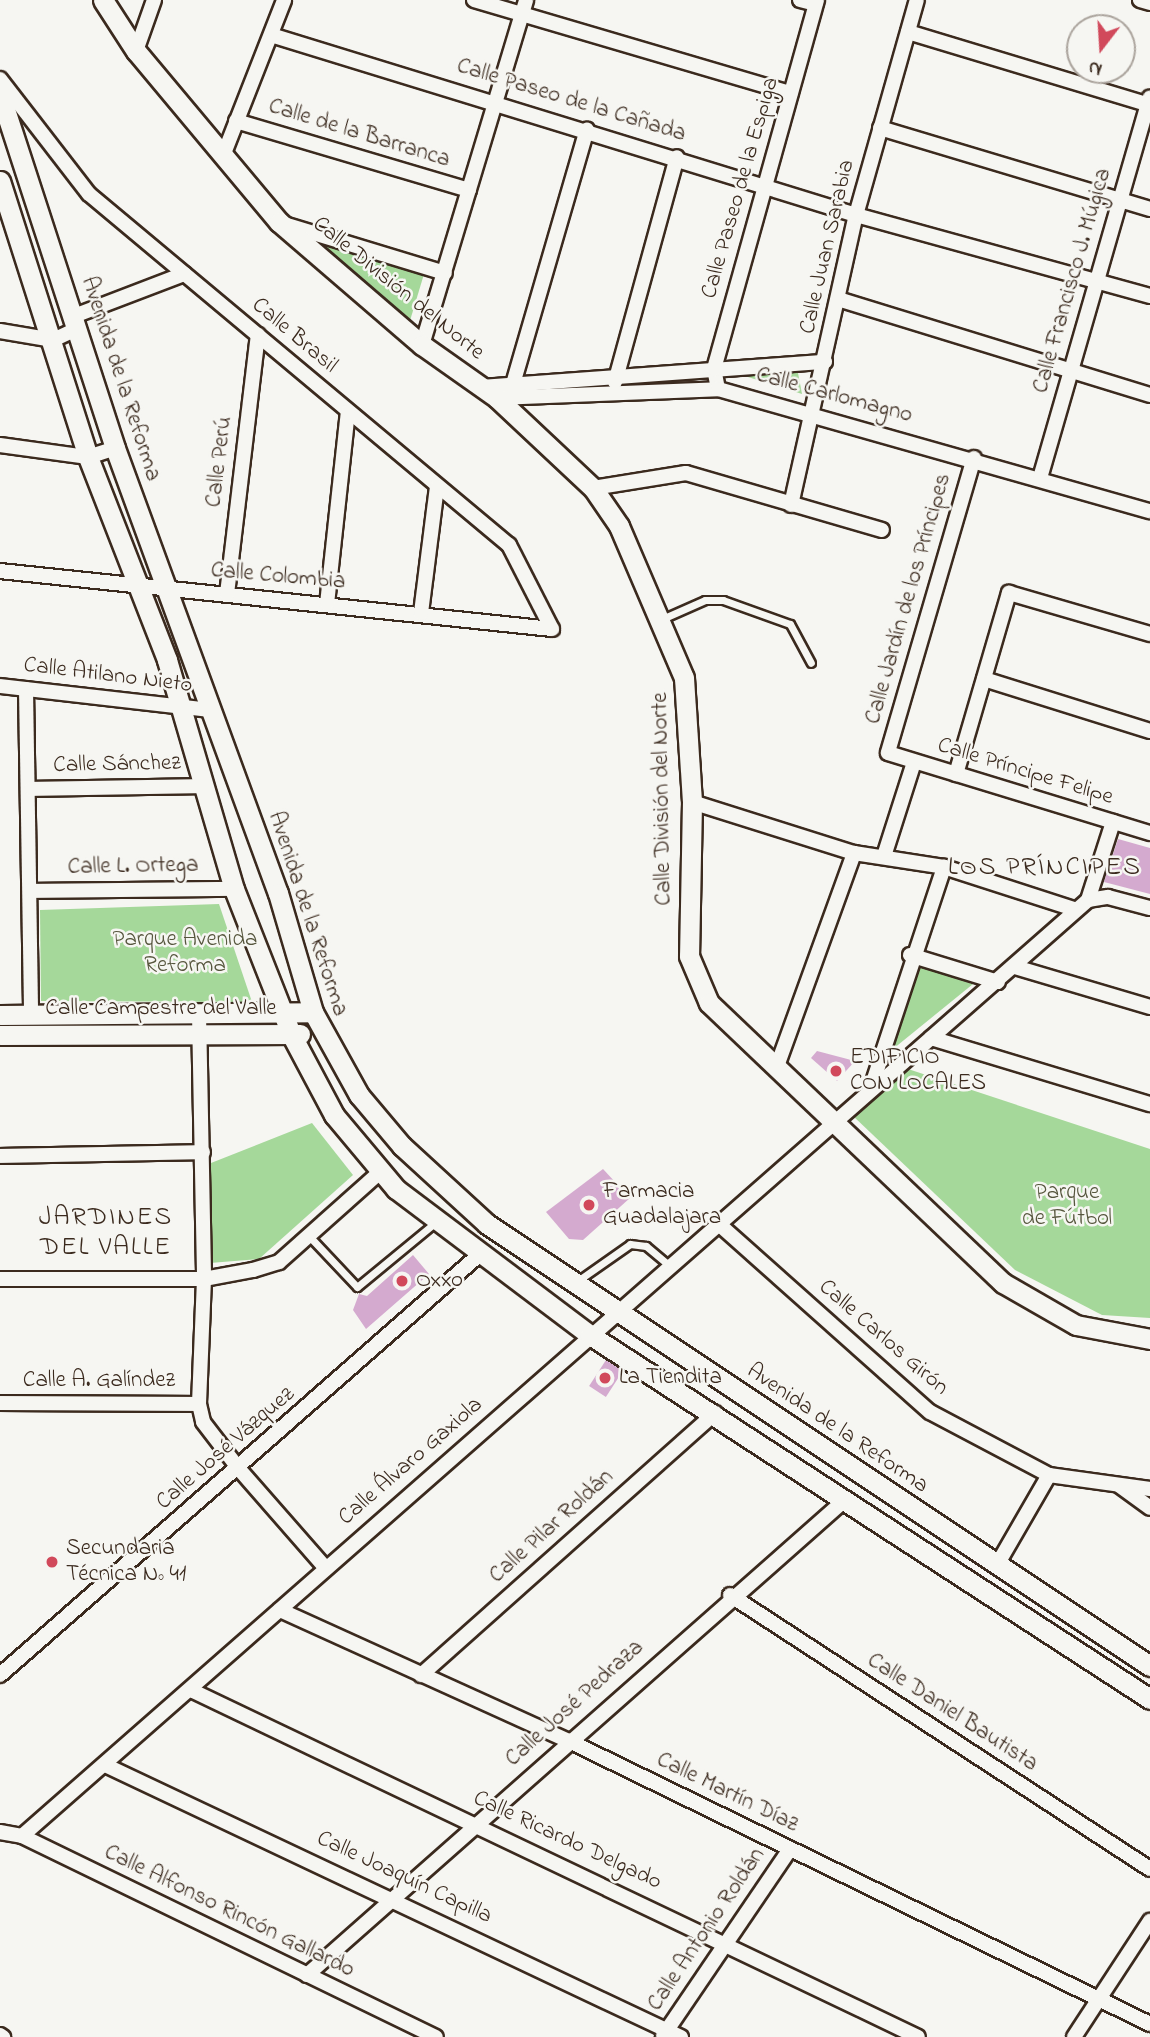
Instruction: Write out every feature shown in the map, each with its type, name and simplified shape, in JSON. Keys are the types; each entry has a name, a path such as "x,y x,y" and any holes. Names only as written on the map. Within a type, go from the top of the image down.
{"main road":[{"name":"Calle División del Norte","path":"103,0 136,51 279,222 422,345 498,398 593,488 619,526 662,619 684,678 692,802 689,956 697,985 833,1126 1027,1301 1102,1334 1150,1339"},
{"name":"Avenida de la Reforma","path":"0,94 115,448 278,893 321,1034 402,1146 487,1224 1150,1666"},
{"path":"0,181 53,340 88,457 139,587 181,711 234,889 291,1034 334,1115 381,1171 437,1221 479,1255 590,1335 715,1413 1150,1699"},
{"name":"Calle Campestre del Valle","path":"0,1015 313,1012"},
{"name":"Calle Campestre del Valle","path":"0,1035 321,1034"}],"street":[{"path":"136,51 154,0"},
{"path":"223,156 284,0"},
{"path":"474,0 524,6 790,93"},
{"path":"800,0 816,2"},
{"name":"Calle Juan Sarabia","path":"791,505 856,215 917,0"},
{"path":"1140,0 1150,3"},
{"name":"Calle Paseo de la Espiga","path":"718,389 714,369 816,2"},
{"path":"422,345 524,6"},
{"path":"908,32 1149,102"},
{"name":"Calle Paseo de la Cañada","path":"271,35 677,157 856,215 1150,296"},
{"name":"Calle Brasil","path":"0,79 89,194 509,545 552,629"},
{"name":"Calle Francisco J. Múgica","path":"1040,478 1149,102"},
{"name":"Calle de la Barranca","path":"236,121 470,190"},
{"path":"880,128 1150,209"},
{"path":"513,384 587,130"},
{"path":"619,393 613,376 677,157"},
{"path":"279,222 444,274"},
{"path":"0,331 53,340 75,322 184,274"},
{"path":"838,299 1150,396"},
{"name":"Calle Perú","path":"227,594 258,335"},
{"name":"Calle Carlomagno","path":"481,387 825,362"},
{"name":"Calle Carlomagno","path":"498,398 718,389 974,458 1150,511"},
{"path":"327,604 348,412"},
{"path":"0,445 88,457 115,448"},
{"name":"Calle Jardín de los Príncipes","path":"888,752 974,458"},
{"path":"593,488 686,473 882,530"},
{"path":"421,614 437,487"},
{"name":"Calle Colombia","path":"0,571 552,629"},
{"path":"956,774 1009,593 1150,634"},
{"path":"984,679 1150,730"},
{"name":"Calle Atilano Nieto","path":"0,686 181,711 210,710"},
{"path":"26,689 32,789 31,1015"},
{"name":"Calle Príncipe Felipe","path":"888,752 1150,833"},
{"path":"885,853 914,762"},
{"name":"Calle Sánchez","path":"32,789 202,786"},
{"path":"692,802 854,853 885,853 944,867 1074,909"},
{"path":"1113,822 1088,900 1108,897 1150,908"},
{"path":"776,1069 854,853"},
{"path":"872,1085 910,956 944,867"},
{"name":"Calle L. Ortega","path":"31,891 234,889"},
{"name":"Calle Álvaro Gaxiola","path":"22,1836 193,1691 324,1566 590,1335 615,1309 722,1227 833,1126 872,1085 998,982 1074,909 1088,900"},
{"path":"910,956 998,982"},
{"path":"1015,967 1150,1007"},
{"path":"199,1013 204,1279 199,1404 203,1422 239,1469 324,1566"},
{"path":"931,1038 1150,1104"},
{"path":"0,1156 203,1152"},
{"path":"0,1279 204,1279 279,1262 381,1171"},
{"name":"Calle Carlos Girón","path":"722,1227 930,1412 1049,1475 1150,1489"},
{"name":"Calle José Vázquez","path":"0,1675 239,1469 479,1255"},
{"name":"Calle A. Galíndez","path":"0,1404 199,1404"},
{"name":"Calle Pilar Roldán","path":"421,1675 715,1413"},
{"path":"997,1565 1049,1475"},
{"path":"1119,1486 1150,1508"},
{"name":"Calle José Pedraza","path":"307,1975 390,1896 569,1741 730,1595 846,1499"},
{"name":"Calle Daniel Bautista","path":"730,1595 1150,1869"},
{"name":"Calle Martín Díaz","path":"280,1610 569,1741 1150,2024"},
{"name":"Calle Ricardo Delgado","path":"193,1691 727,1941 918,2037"},
{"name":"Calle Joaquín Capilla","path":"105,1765 390,1896 665,2034 681,2037"},
{"name":"Calle Alfonso Rincón Gallardo","path":"0,1832 22,1836 436,2037"},
{"name":"Calle Antonio Roldán","path":"665,2034 790,1849"},
{"path":"1074,2037 1150,1922"}],"lane":[{"path":"662,619 705,600 761,611 790,624 811,663"},
{"path":"308,1236 357,1287 437,1221"},
{"path":"576,1282 638,1242 670,1267"}],"green space":[{"path":"292,230 424,274 409,324"},
{"path":"735,373 798,373 802,394"},
{"name":"Parque Avenida Reforma","path":"219,904 252,1002 41,1001 40,910"},
{"path":"913,964 973,984 893,1049"},
{"name":"Parque de Fútbol","path":"908,1069 1150,1149 1150,1318 1102,1315 1015,1270 852,1115"},
{"path":"312,1123 353,1175 259,1259 210,1263 211,1163"}],"building":[{"path":"1118,839 1150,848 1150,894 1104,882"},
{"name":"EDIFICIO CON LOCALES","path":"817,1051 855,1061 837,1081 811,1058"},
{"name":"Farmacia Guadalajara","path":"603,1169 630,1198 583,1240 569,1239 546,1212"},
{"name":"Oxxo","path":"413,1255 429,1274 366,1329 353,1310 359,1294 367,1296"},
{"name":"La Tiendita","path":"606,1360 623,1371 606,1397 589,1386"}],"place":[{"name":"EDIFICIO CON LOCALES","path":"836,1071"},
{"name":"Farmacia Guadalajara","path":"589,1205"},
{"name":"Oxxo","path":"402,1281"},
{"name":"La Tiendita","path":"605,1378"},
{"name":"Secundaria Técnica Nº 41","path":"52,1562"}],"district":[{"name":"LOS PRÍNCIPES","path":"1045,869"},
{"name":"JARDINES DEL VALLE","path":"106,1234"}]}
